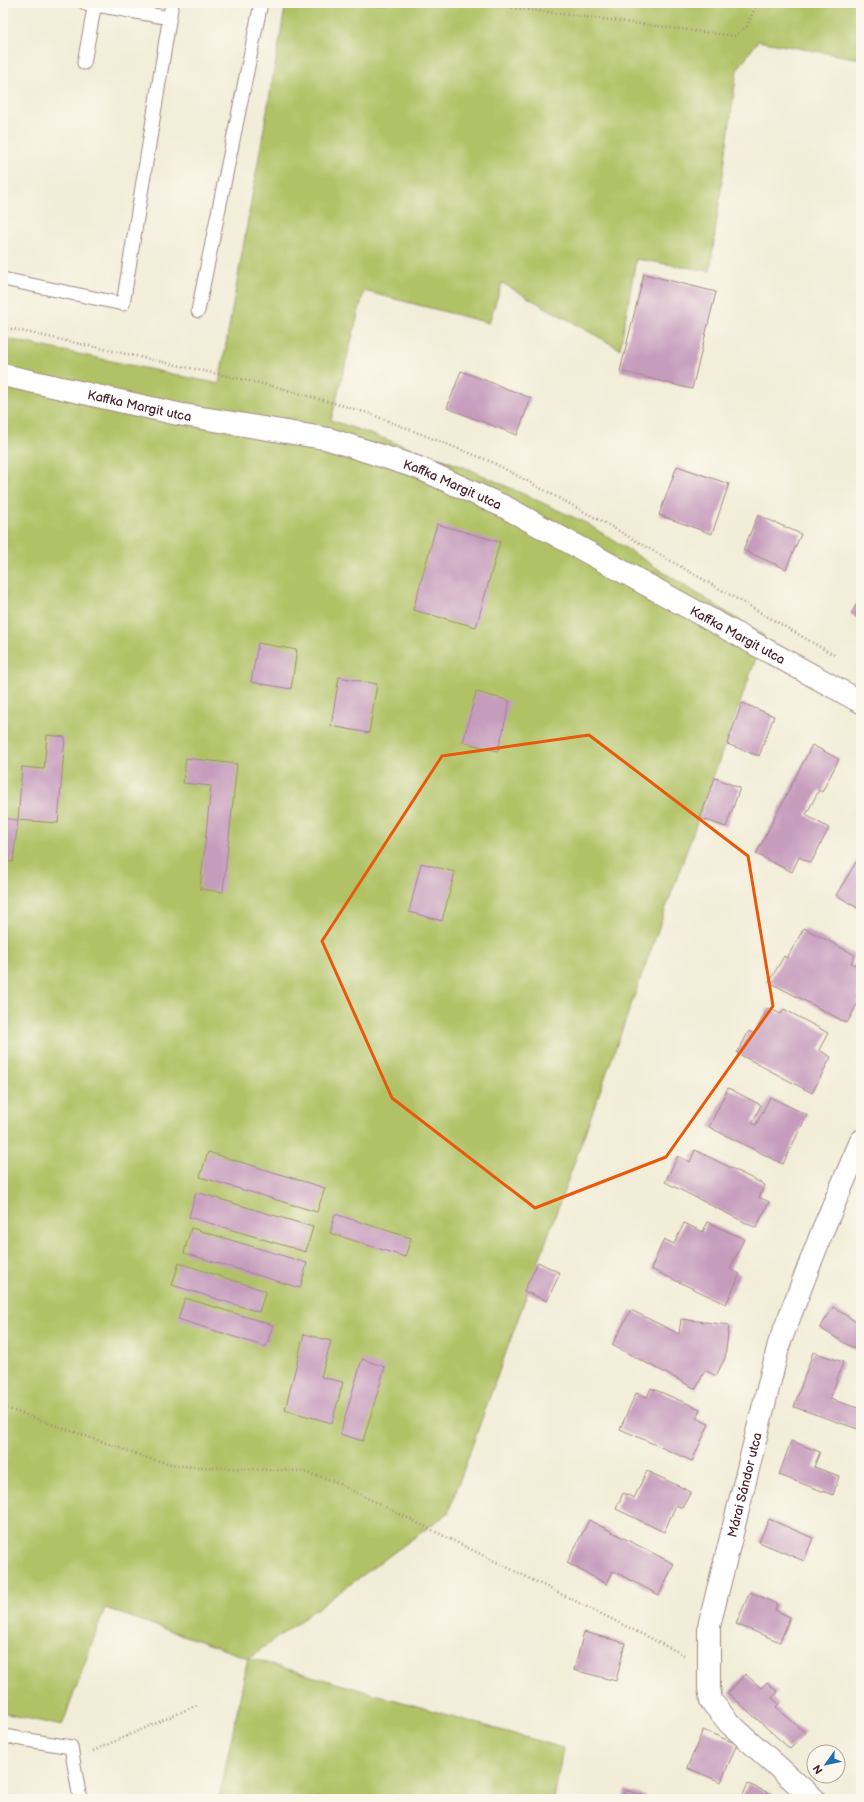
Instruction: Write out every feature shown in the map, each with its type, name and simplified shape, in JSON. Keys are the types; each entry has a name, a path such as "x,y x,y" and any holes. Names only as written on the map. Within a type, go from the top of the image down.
{"street":[{"name":"Kaffka Margit utca","path":"3,375 178,414 329,439 419,468 505,507 861,702"},
{"name":"Márai Sándor utca","path":"814,1799 729,1723 711,1701 709,1688 709,1626 779,1344 824,1227 861,1141"}],"lane":[{"path":"3,279 123,304 172,3"},
{"path":"198,311 260,3"},
{"path":"84,63 92,4 170,18"},
{"path":"3,1736 71,1747 80,1799"}],"path":[{"path":"476,3 735,36 747,26 757,3"},
{"path":"3,1407 154,1460 181,1466 301,1471 331,1480 686,1656"},
{"path":"71,1747 92,1751 197,1705"}],"highlighted area":[{"path":"589,735 748,856 773,1006 666,1157 535,1208 392,1098 322,941 442,756"}],"green space":[{"path":"286,3 861,3 861,59 758,41 737,70 710,271 636,259 620,349 502,283 489,323 364,291 331,420 469,469 586,523 764,636 448,1513 249,1658 563,1748 554,1799 219,1799 248,1658 105,1608 62,1726 3,1713 3,338 219,384"}],"building":[{"path":"644,274 716,292 692,389 620,371"},
{"path":"461,371 531,398 517,435 447,408"},
{"path":"677,466 729,484 712,534 659,515"},
{"path":"758,515 801,534 786,569 743,550"},
{"path":"437,524 500,542 476,627 413,610"},
{"path":"861,596 861,620 851,614"},
{"path":"258,643 297,650 291,689 251,682"},
{"path":"339,677 377,684 369,733 331,726"},
{"path":"476,692 510,701 498,751 463,742"},
{"path":"742,703 774,716 759,756 727,744"},
{"path":"47,735 65,737 58,823 18,820 22,767 44,769"},
{"path":"812,745 839,759 822,792 819,790 806,815 829,828 811,863 799,857 792,872 756,854"},
{"path":"186,758 237,764 223,892 200,889 211,786 183,783"},
{"path":"715,778 740,788 726,827 700,818"},
{"path":"3,818 18,820 13,862 3,861"},
{"path":"861,854 861,910 836,895"},
{"path":"421,863 455,872 442,921 409,912"},
{"path":"804,928 855,955 851,963 861,968 861,989 857,996 861,997 847,1023 769,982 784,956 787,958"},
{"path":"768,1008 781,1014 784,1009 828,1033 819,1050 831,1057 812,1093 737,1053 749,1031 754,1034"},
{"path":"728,1088 761,1105 752,1123 756,1125 770,1097 807,1115 783,1164 709,1127"},
{"path":"695,1150 765,1185 759,1197 769,1202 756,1228 665,1182 678,1156 690,1162"},
{"path":"208,1152 325,1188 317,1212 200,1177"},
{"path":"196,1192 313,1227 306,1252 189,1217"},
{"path":"335,1214 411,1238 405,1257 330,1233"},
{"path":"707,1222 744,1239 730,1269 740,1274 726,1304 651,1269 664,1239 674,1244 684,1223 703,1232"},
{"path":"191,1228 307,1263 300,1288 184,1253"},
{"path":"538,1262 560,1273 547,1301 524,1291"},
{"path":"179,1263 266,1291 259,1312 172,1285"},
{"path":"185,1298 273,1325 266,1347 178,1319"},
{"path":"833,1307 861,1325 861,1353 820,1328"},
{"path":"631,1310 679,1334 681,1319 729,1325 725,1358 716,1376 705,1370 696,1389 612,1345"},
{"path":"304,1334 331,1341 321,1377 343,1382 332,1423 285,1410"},
{"path":"813,1352 843,1362 830,1399 861,1409 861,1430 794,1407"},
{"path":"362,1359 385,1367 363,1441 340,1434"},
{"path":"651,1388 700,1409 696,1418 709,1424 692,1461 620,1429 636,1393 647,1397"},
{"path":"791,1441 820,1452 814,1467 839,1476 833,1495 779,1475"},
{"path":"647,1471 691,1492 682,1508 676,1505 664,1532 616,1509 623,1493 634,1498"},
{"path":"769,1519 813,1538 804,1561 759,1542"},
{"path":"589,1520 674,1564 659,1595 613,1571 607,1584 567,1563"},
{"path":"750,1592 777,1604 775,1610 790,1617 780,1642 736,1624"},
{"path":"584,1632 625,1643 616,1681 574,1670"},
{"path":"745,1674 761,1688 767,1682 778,1692 772,1698 779,1704 776,1707 805,1733 790,1749 728,1693"},
{"path":"703,1730 737,1744 721,1782 687,1768"},
{"path":"748,1784 783,1799 741,1799"},
{"path":"625,1790 655,1799 623,1799"}]}
